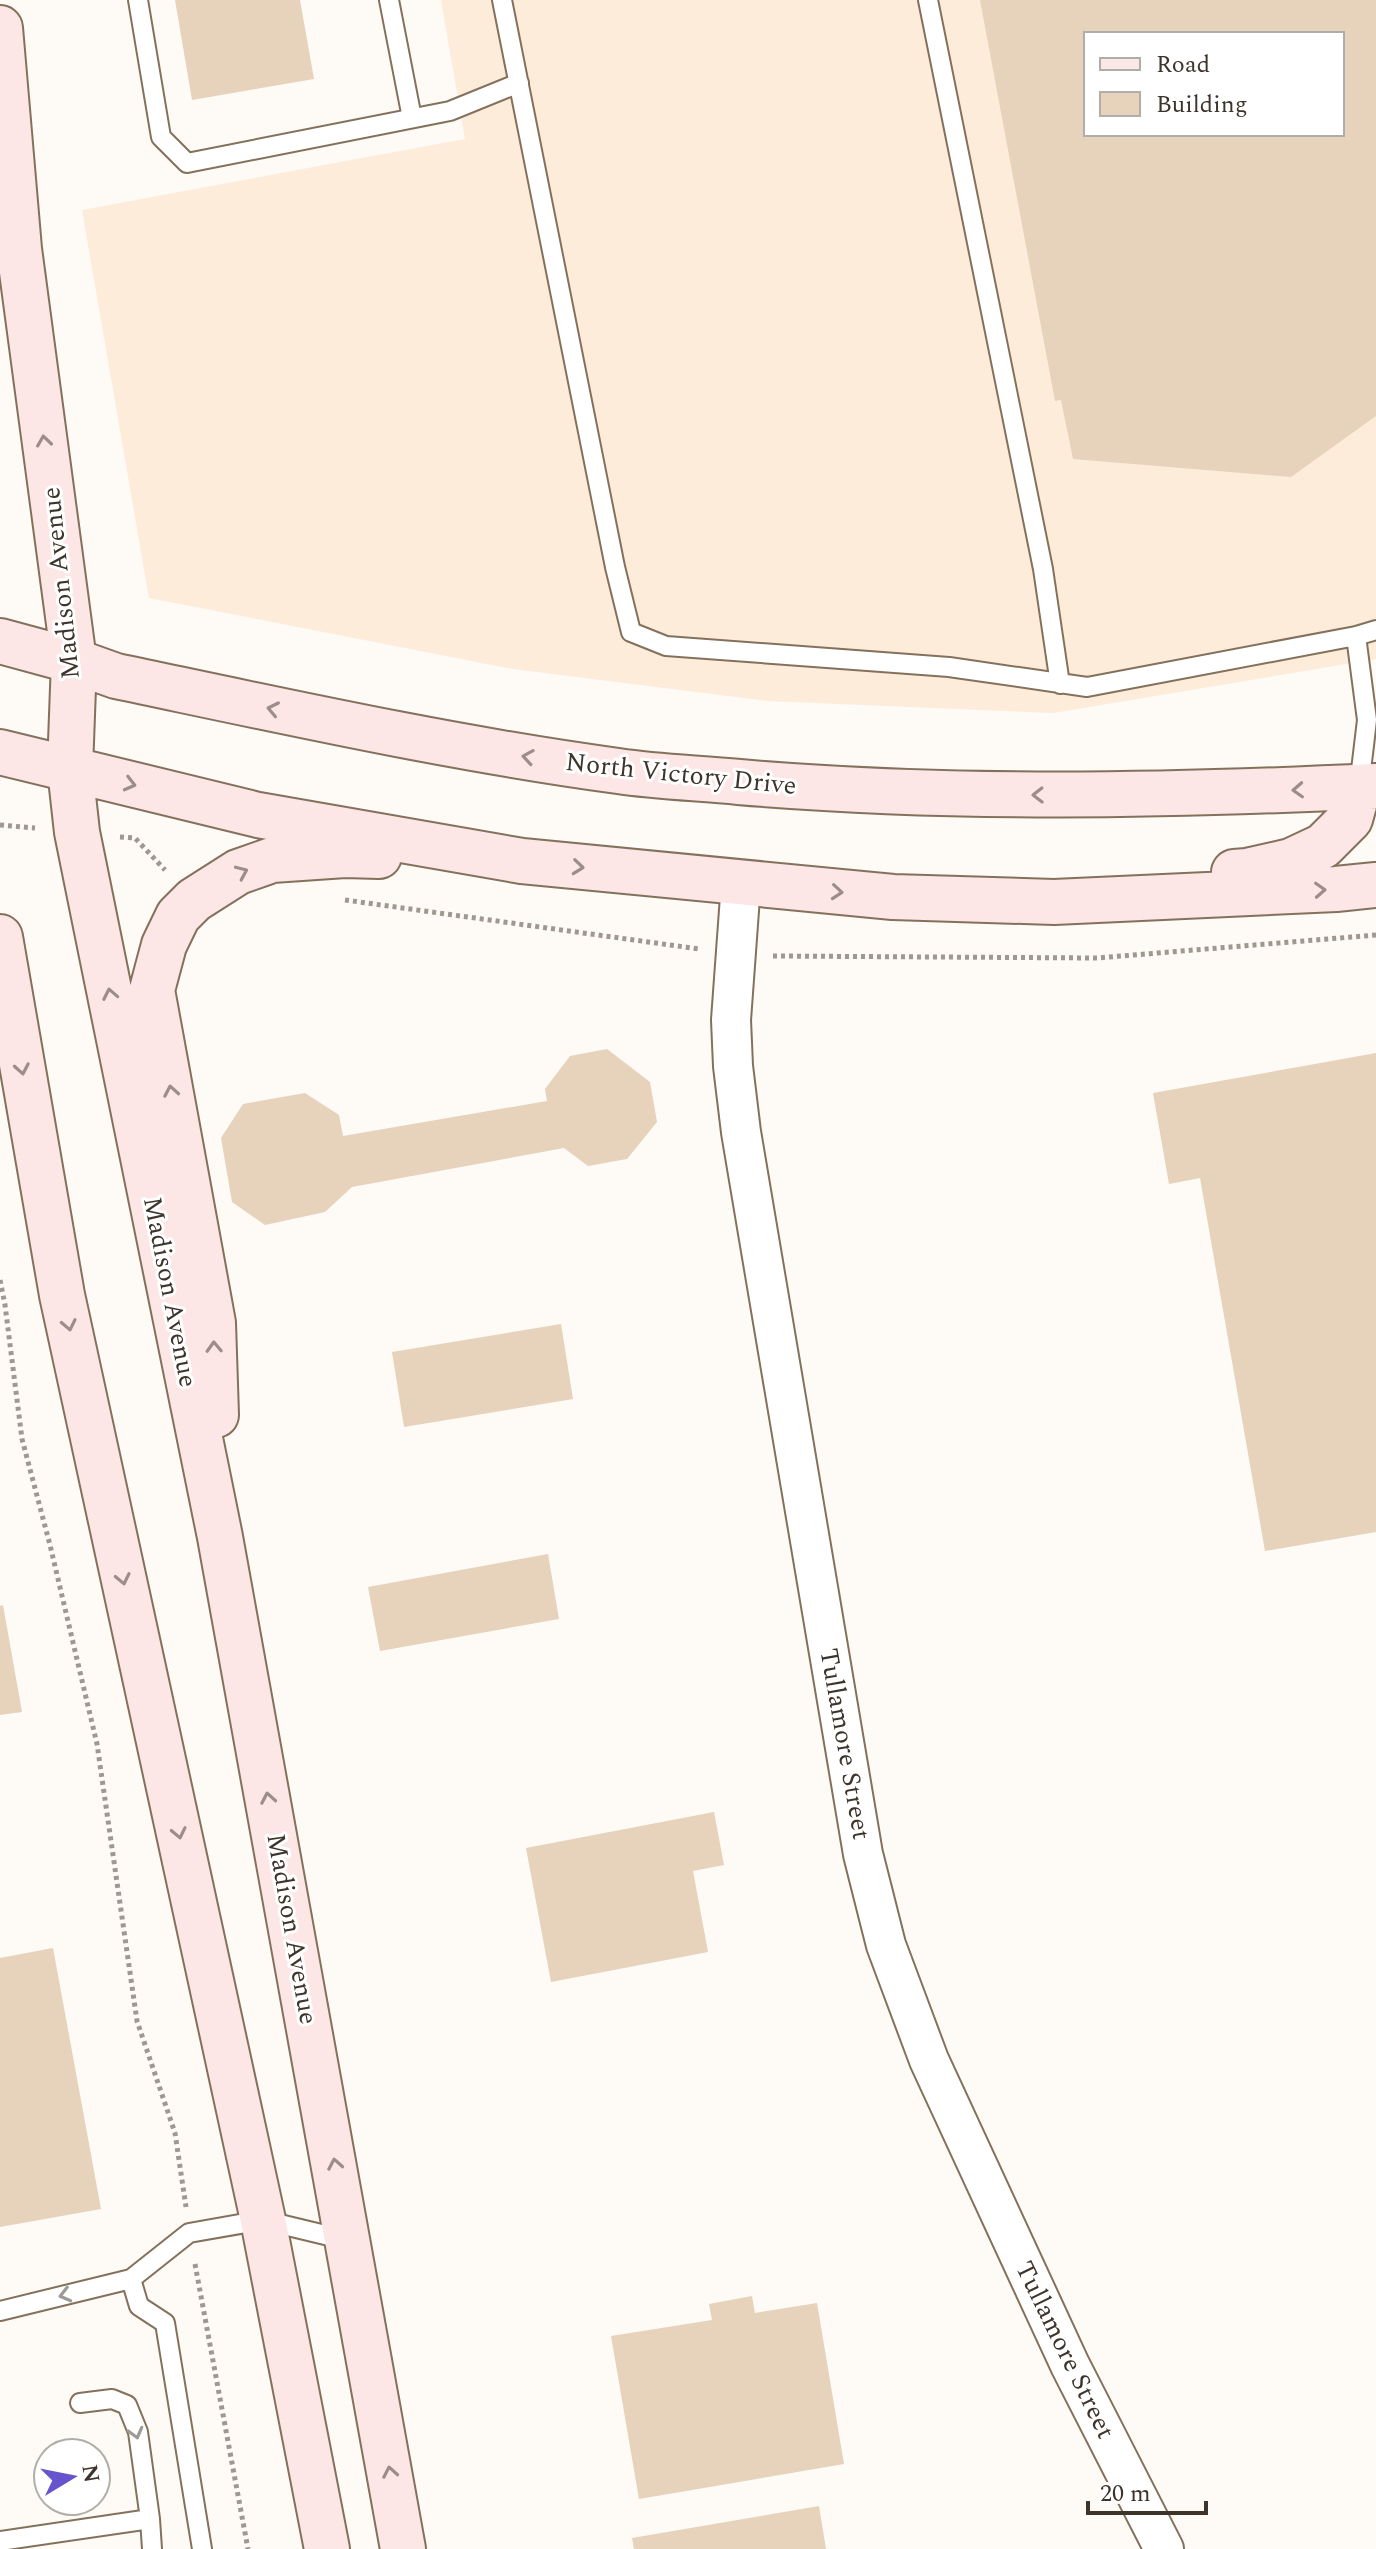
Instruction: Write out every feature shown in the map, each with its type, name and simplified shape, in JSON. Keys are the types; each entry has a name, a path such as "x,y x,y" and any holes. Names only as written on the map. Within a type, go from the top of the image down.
{"main road":[{"name":"Madison Avenue","path":"0,28 19,249 74,661 70,769 77,832 220,1537 403,2549"},
{"name":"North Victory Drive","path":"0,641 116,676 425,741 620,772 818,789 1005,795 1228,793 1367,787"},
{"path":"0,752 258,815 522,861"},
{"path":"953,899 1169,873 1247,871 1291,861 1323,846 1350,819 1367,787"},
{"path":"220,1537 213,1323 152,990 164,945 178,916 194,900 238,872 272,860 345,855 522,861 893,897 1054,902 1161,899 1376,885"},
{"path":"0,937 6,1016 62,1295 263,2220 327,2549"}],"street":[{"name":"Tullamore Street","path":"741,883 731,1020 741,1132 863,1854 886,1945 935,2074 1070,2365 1164,2549"}],"lane":[{"path":"138,0 161,137 187,163 450,111 519,83"},
{"path":"389,0 412,118"},
{"path":"502,0 615,567 631,632 666,646 949,667 1087,687 1376,630"},
{"path":"928,0 1043,569 1060,684"},
{"path":"1356,636 1367,720 1367,787"},
{"path":"0,2311 131,2279 189,2233 263,2220 349,2241"},
{"path":"131,2279 139,2306 165,2323 202,2549"},
{"path":"80,2403 112,2399 127,2405 138,2432 152,2549"},
{"path":"0,2541 150,2519"}],"path":[{"path":"135,838 173,878"},
{"path":"339,899 691,948"},
{"path":"790,958 1097,958 1376,935"},
{"path":"0,1280 22,1439 97,1744 137,2021 175,2133 189,2233 248,2549"}],"shaded area":[{"path":"441,0 1376,0 1376,659 1053,713 768,701 513,669 149,598 82,210 465,139"}],"building":[{"path":"175,0 300,0 314,79 192,100"},
{"path":"980,0 1376,0 1376,416 1291,477 1073,459 1061,400 1055,401"},
{"path":"607,1049 650,1082 657,1122 627,1159 588,1166 564,1148 352,1187 325,1212 265,1225 232,1202 221,1138 243,1104 305,1093 339,1115 343,1136 547,1101 545,1089 570,1056"},
{"path":"1376,1053 1376,1532 1265,1551 1200,1178 1169,1184 1153,1093"},
{"path":"561,1324 573,1399 404,1427 392,1352"},
{"path":"548,1554 559,1619 380,1651 368,1587"},
{"path":"3,1605 22,1712 0,1715 0,1606"},
{"path":"714,1812 724,1865 693,1871 708,1952 551,1982 526,1848"},
{"path":"53,1948 101,2209 0,2227 0,1958"},
{"path":"752,2296 755,2313 817,2303 844,2464 639,2499 611,2336 712,2320 709,2304"},
{"path":"819,2506 826,2549 634,2549 632,2538"}]}
